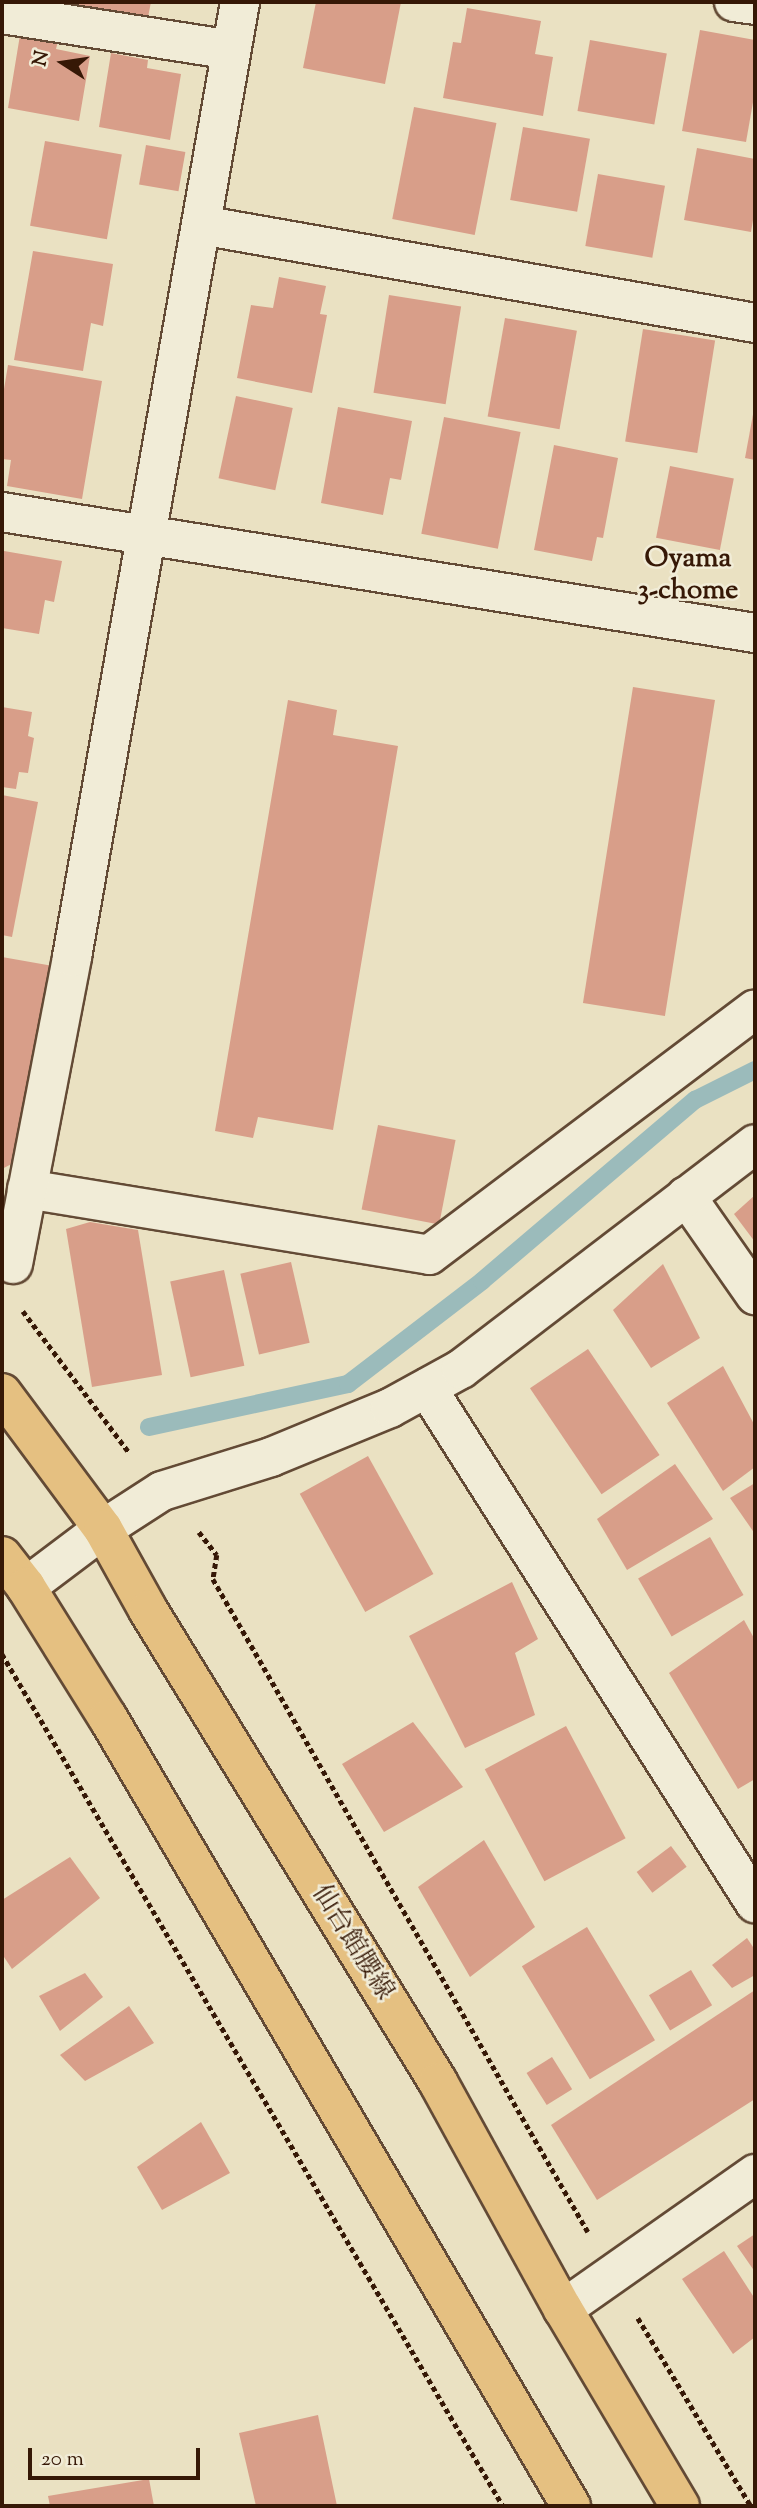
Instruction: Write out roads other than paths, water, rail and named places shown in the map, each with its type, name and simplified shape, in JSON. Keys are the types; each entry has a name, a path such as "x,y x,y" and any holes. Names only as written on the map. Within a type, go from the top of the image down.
{"main road":[{"name":"仙台館腰線","path":"2,1393 103,1530 148,1610 438,2082 564,2309 680,2506"},
{"path":"2,1556 26,1587 108,1717 292,2025 571,2506"}],"street":[{"path":"13,1264 72,957 240,2"},
{"path":"734,2 755,5"},
{"path":"2,14 231,50"},
{"path":"201,225 755,323"},
{"path":"2,512 755,633"},
{"path":"27,1189 429,1255 755,1009"},
{"path":"26,1587 103,1530 162,1491 271,1457 390,1408 461,1369 755,1144"},
{"path":"686,1196 755,1295"},
{"path":"427,1388 755,1903"},
{"path":"564,2309 755,2174"}],"waterway":[{"path":"149,1427 348,1384 482,1281 695,1100 755,1070"}],"district":[{"name":"Oyama 3-chome","path":"688,575"}]}
